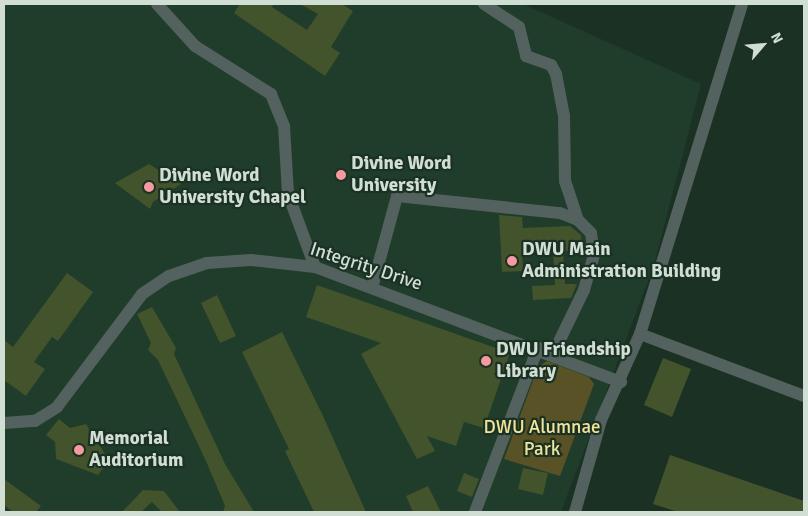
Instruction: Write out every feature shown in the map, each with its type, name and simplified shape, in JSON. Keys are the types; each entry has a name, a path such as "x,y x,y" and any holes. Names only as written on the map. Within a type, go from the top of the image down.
{"street":[{"path":"157,4 196,46 271,94 284,126 288,194 315,267"},
{"path":"484,4 519,27 526,56 551,65 556,74 564,116 565,181 578,220"},
{"path":"575,512 602,420 621,382 640,334 742,4"},
{"path":"372,288 396,196 502,205 560,213 578,220 591,233 594,255 584,290 552,354"},
{"name":"Integrity Drive","path":"4,423 35,421 57,407 142,294 169,276 207,262 250,260 315,267 538,348 621,382"},
{"path":"640,334 804,396"},
{"path":"475,512 538,348"}],"shaded area":[{"name":"Divine Word University","path":"4,4 523,4 701,84 654,265 561,512 4,512"}],"green space":[{"name":"DWU Alumnae Park","path":"547,361 589,377 594,384 560,476 504,459 538,367"}],"building":[{"path":"240,4 274,4 272,7 307,30 318,14 300,4 342,4 353,11 331,47 340,53 325,76 234,13"},
{"name":"Divine Word University Chapel","path":"149,164 181,184 153,202 150,209 115,183"},
{"name":"DWU Main Administration Building","path":"499,215 522,217 523,228 570,226 581,235 582,250 563,251 565,284 577,284 571,298 533,300 532,286 555,285 553,249 522,251 523,271 502,272"},
{"path":"67,273 93,292 58,341 52,337 34,362 45,369 26,396 4,380 4,340 13,347"},
{"path":"317,285 510,353 484,428 464,422 456,446 427,436 435,451 417,459 361,354 381,343 306,317"},
{"path":"217,295 236,336 220,343 201,303"},
{"path":"152,307 176,348 174,354 225,464 254,512 223,512 225,506 206,461 158,360 148,350 151,343 137,314"},
{"path":"282,332 323,416 366,512 314,512 285,451 289,449 242,352"},
{"path":"663,358 691,369 672,417 644,405"},
{"name":"Memorial Auditorium","path":"59,419 70,428 86,424 109,460 98,475 56,459 55,442 46,435"},
{"path":"670,455 804,501 804,512 678,512 653,504"},
{"path":"523,468 548,473 543,495 518,489"},
{"path":"464,473 479,479 472,497 457,491"},
{"path":"4,479 41,506 36,512 13,512 4,505"},
{"path":"428,486 441,512 413,512 406,496"},
{"path":"143,490 164,491 180,512 162,512 152,502 141,512 122,512"}],"place":[{"name":"Divine Word University","path":"341,175"},
{"name":"Divine Word University Chapel","path":"149,187"},
{"name":"DWU Main Administration Building","path":"512,261"},
{"name":"DWU Friendship Library","path":"486,361"},
{"name":"Memorial Auditorium","path":"79,450"}]}
